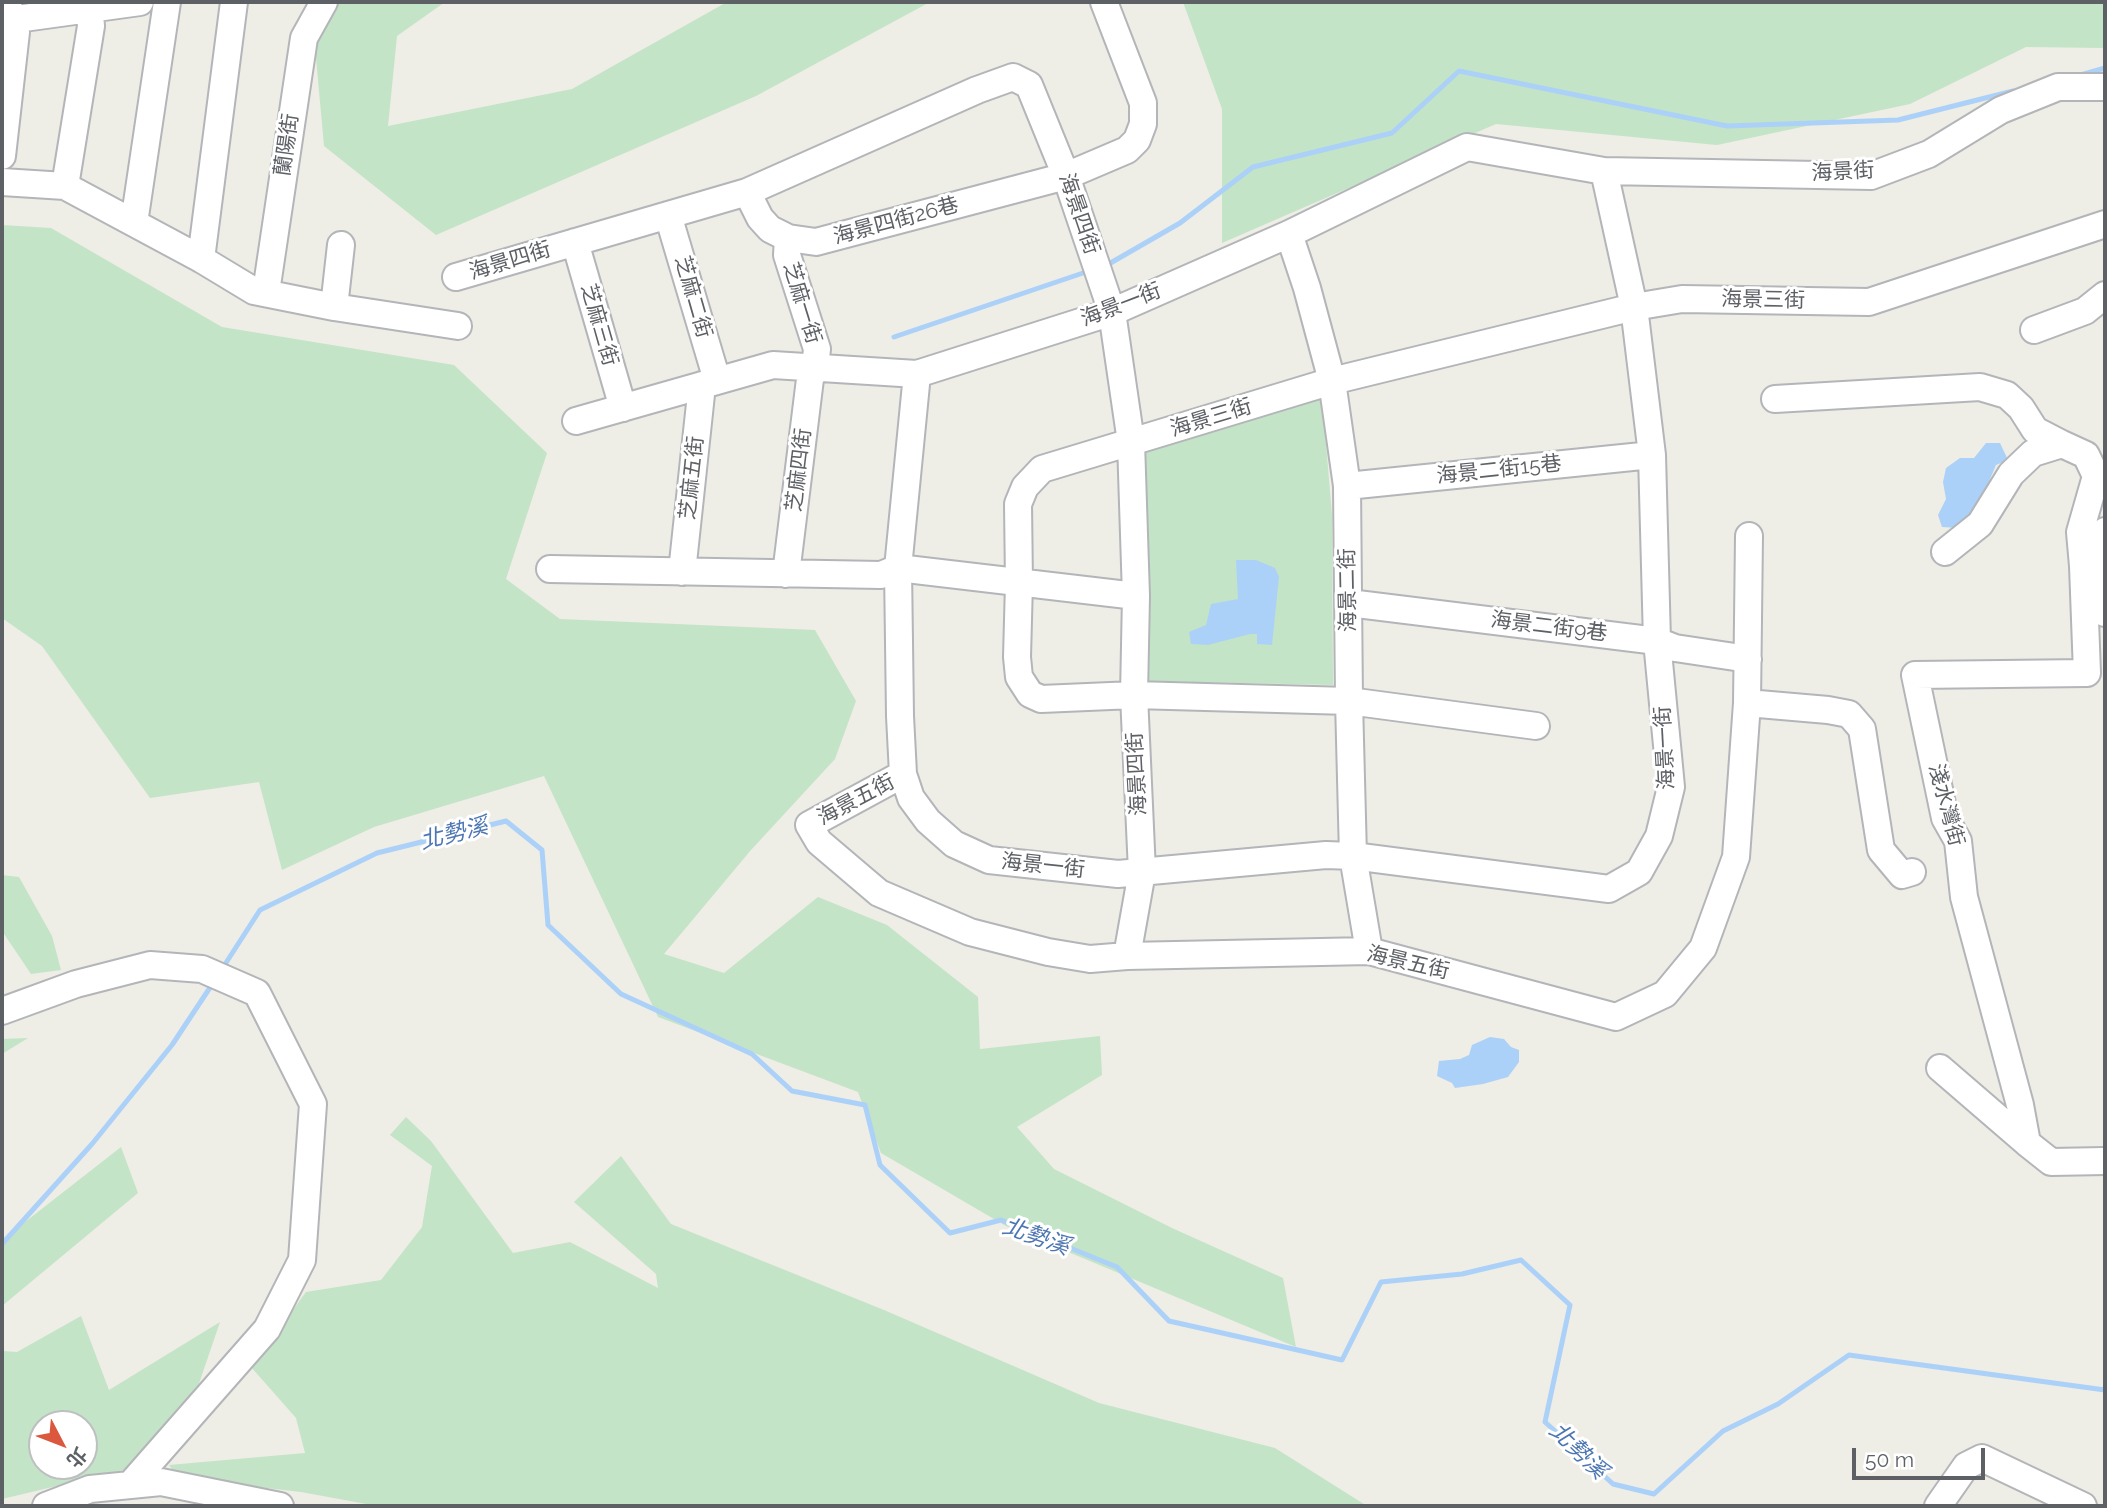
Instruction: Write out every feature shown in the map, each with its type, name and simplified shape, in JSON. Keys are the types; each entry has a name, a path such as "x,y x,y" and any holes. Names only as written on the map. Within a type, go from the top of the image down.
{"street":[{"path":"2,156 16,32 7,14 140,2"},
{"path":"134,223 167,2"},
{"path":"201,259 234,2"},
{"name":"蘭陽街","path":"302,2 322,2"},
{"name":"蘭陽街","path":"265,292 304,38 322,2"},
{"name":"海景四街26巷","path":"788,238 816,242 1066,176 1127,150 1137,140 1143,124 1143,103 1104,2"},
{"path":"65,186 91,26 90,5"},
{"name":"海景四街","path":"456,277 747,192 977,90 1013,78 1029,85 1066,176 1112,312 1131,442 1136,596 1134,695 1142,872 1126,956"},
{"name":"海景街","path":"1604,171 1871,176 1929,153 2001,110 2058,87 2105,87"},
{"name":"海景一街","path":"1467,148 1604,171 1634,307 1652,455 1657,640 1671,787 1659,836 1639,872 1608,889 1353,856 1326,855 1118,874 989,860 954,844 928,821 911,798 903,775 898,568 917,374 1112,312 1289,234 1467,148"},
{"path":"2,182 65,186 201,259 254,291 334,307 458,326"},
{"path":"747,192 760,218 770,229 788,238"},
{"name":"芝麻二街","path":"668,215 710,383"},
{"name":"海景三街","path":"1536,726 1349,701 1134,695 1041,699 1030,694 1018,677 1017,657 1018,504 1025,487 1042,469 1332,381 1634,307 1682,299 1869,302 2105,224"},
{"name":"海景二街","path":"1289,234 1307,288 1332,381 1346,486 1353,856 1369,951"},
{"name":"芝麻一街","path":"788,238 787,255 817,349 815,368"},
{"name":"芝麻三街","path":"575,242 623,408"},
{"path":"334,307 341,245"},
{"path":"2034,330 2085,311 2105,295"},
{"path":"576,421 773,365 917,374"},
{"name":"芝麻四街","path":"786,574 810,379 815,368"},
{"name":"芝麻五街","path":"682,572 710,383"},
{"path":"1775,399 1980,387 2007,396 2021,408 2035,430 2086,455 2096,476 2080,532 2092,566"},
{"path":"1945,552 1980,524 2011,474 2033,453 2062,444"},
{"name":"海景二街15巷","path":"1346,486 1652,455"},
{"name":"淺水灣街","path":"2027,1143 1965,897 1958,841 1945,818 1915,675 2087,673 2092,566 2105,531"},
{"name":"海景五街","path":"903,775 810,825 819,842 879,893 970,932 1048,952 1090,958 1369,951 1616,1017 1665,994 1703,948 1736,857 1747,703 1749,536"},
{"name":"淺水灣街","path":"2092,566 2105,613"},
{"path":"550,569 881,576 898,568 1136,596"},
{"name":"海景二街9巷","path":"1349,603 1657,640 1675,648 1748,659"},
{"path":"1747,703 1849,714 1863,729 1881,850 1902,875 1912,872"},
{"path":"2,1011 76,984 150,965 217,976 257,993 313,1104 303,1259 267,1329 130,1485"},
{"path":"1940,1068 2051,1162 2105,1161"},
{"path":"1938,1506 1966,1466 1982,1458 2083,1506"},
{"path":"46,1506 90,1489 161,1482 280,1506"}],"green space":[{"path":"338,2 445,2 397,36 388,126 572,89 727,2 930,2 756,96 436,235 324,146 315,47"},
{"path":"1183,2 2105,2 2105,48 2026,47 1910,104 1717,145 1496,124 1222,243 1222,109"},
{"path":"2,225 51,228 222,327 454,365 547,453 506,579 560,619 815,630 856,701 835,759 751,850 664,954 724,973 818,897 887,925 978,997 980,1049 1100,1036 1102,1075 1017,1127 1054,1169 1172,1228 1283,1278 1296,1347 1006,1226 881,1153 858,1092 658,1017 544,776 374,827 282,870 259,782 150,798 42,646 2,618"},
{"path":"1322,396 1332,515 1333,685 1147,681 1140,447"},
{"path":"2,875 19,877 52,936 61,970 31,974 2,931"},
{"path":"28,1038 2,1054 2,1039"},
{"path":"406,1117 431,1141 513,1253 570,1242 658,1288 656,1274 574,1202 621,1156 671,1224 884,1310 1099,1403 1275,1448 1367,1506 377,1506 301,1492 179,1478 169,1465 305,1453 296,1418 251,1367 306,1292 381,1280 422,1227 432,1166 390,1135"},
{"path":"121,1147 138,1193 2,1306 2,1240"},
{"path":"81,1316 109,1390 220,1322 192,1404 124,1470 98,1476 98,1410 28,1410 28,1480 82,1480 2,1499 2,1351 17,1352"}],"water":[{"path":"1986,443 2000,443 2008,460 1996,465 1982,498 1959,528 1942,527 1938,515 1946,499 1943,482 1946,468 1960,458 1974,458"},
{"path":"1236,560 1256,560 1275,568 1279,577 1272,645 1257,644 1257,634 1208,645 1191,644 1189,632 1206,625 1211,604 1238,599"},
{"path":"1490,1037 1504,1039 1511,1047 1519,1050 1519,1062 1508,1077 1455,1088 1452,1083 1437,1076 1439,1061 1460,1059 1469,1055 1472,1045"}],"waterway":[{"path":"2077,76 2105,68"},
{"path":"1107,265 1180,223 1253,167 1392,133 1459,71 1727,126 1898,120 2013,91"},
{"path":"894,337 1083,273"},
{"name":"北勢溪","path":"222,969 260,910 377,853 506,821 542,850 548,925 621,994 752,1054 792,1091 865,1105 880,1165 950,1233 1001,1220 1117,1267 1169,1321 1342,1360 1381,1282 1462,1274 1521,1260 1570,1305 1545,1422 1613,1484 1654,1494 1723,1431 1778,1404 1849,1355 2105,1390"},
{"name":"北勢溪","path":"2,1244 92,1144 172,1045 213,983"}]}
